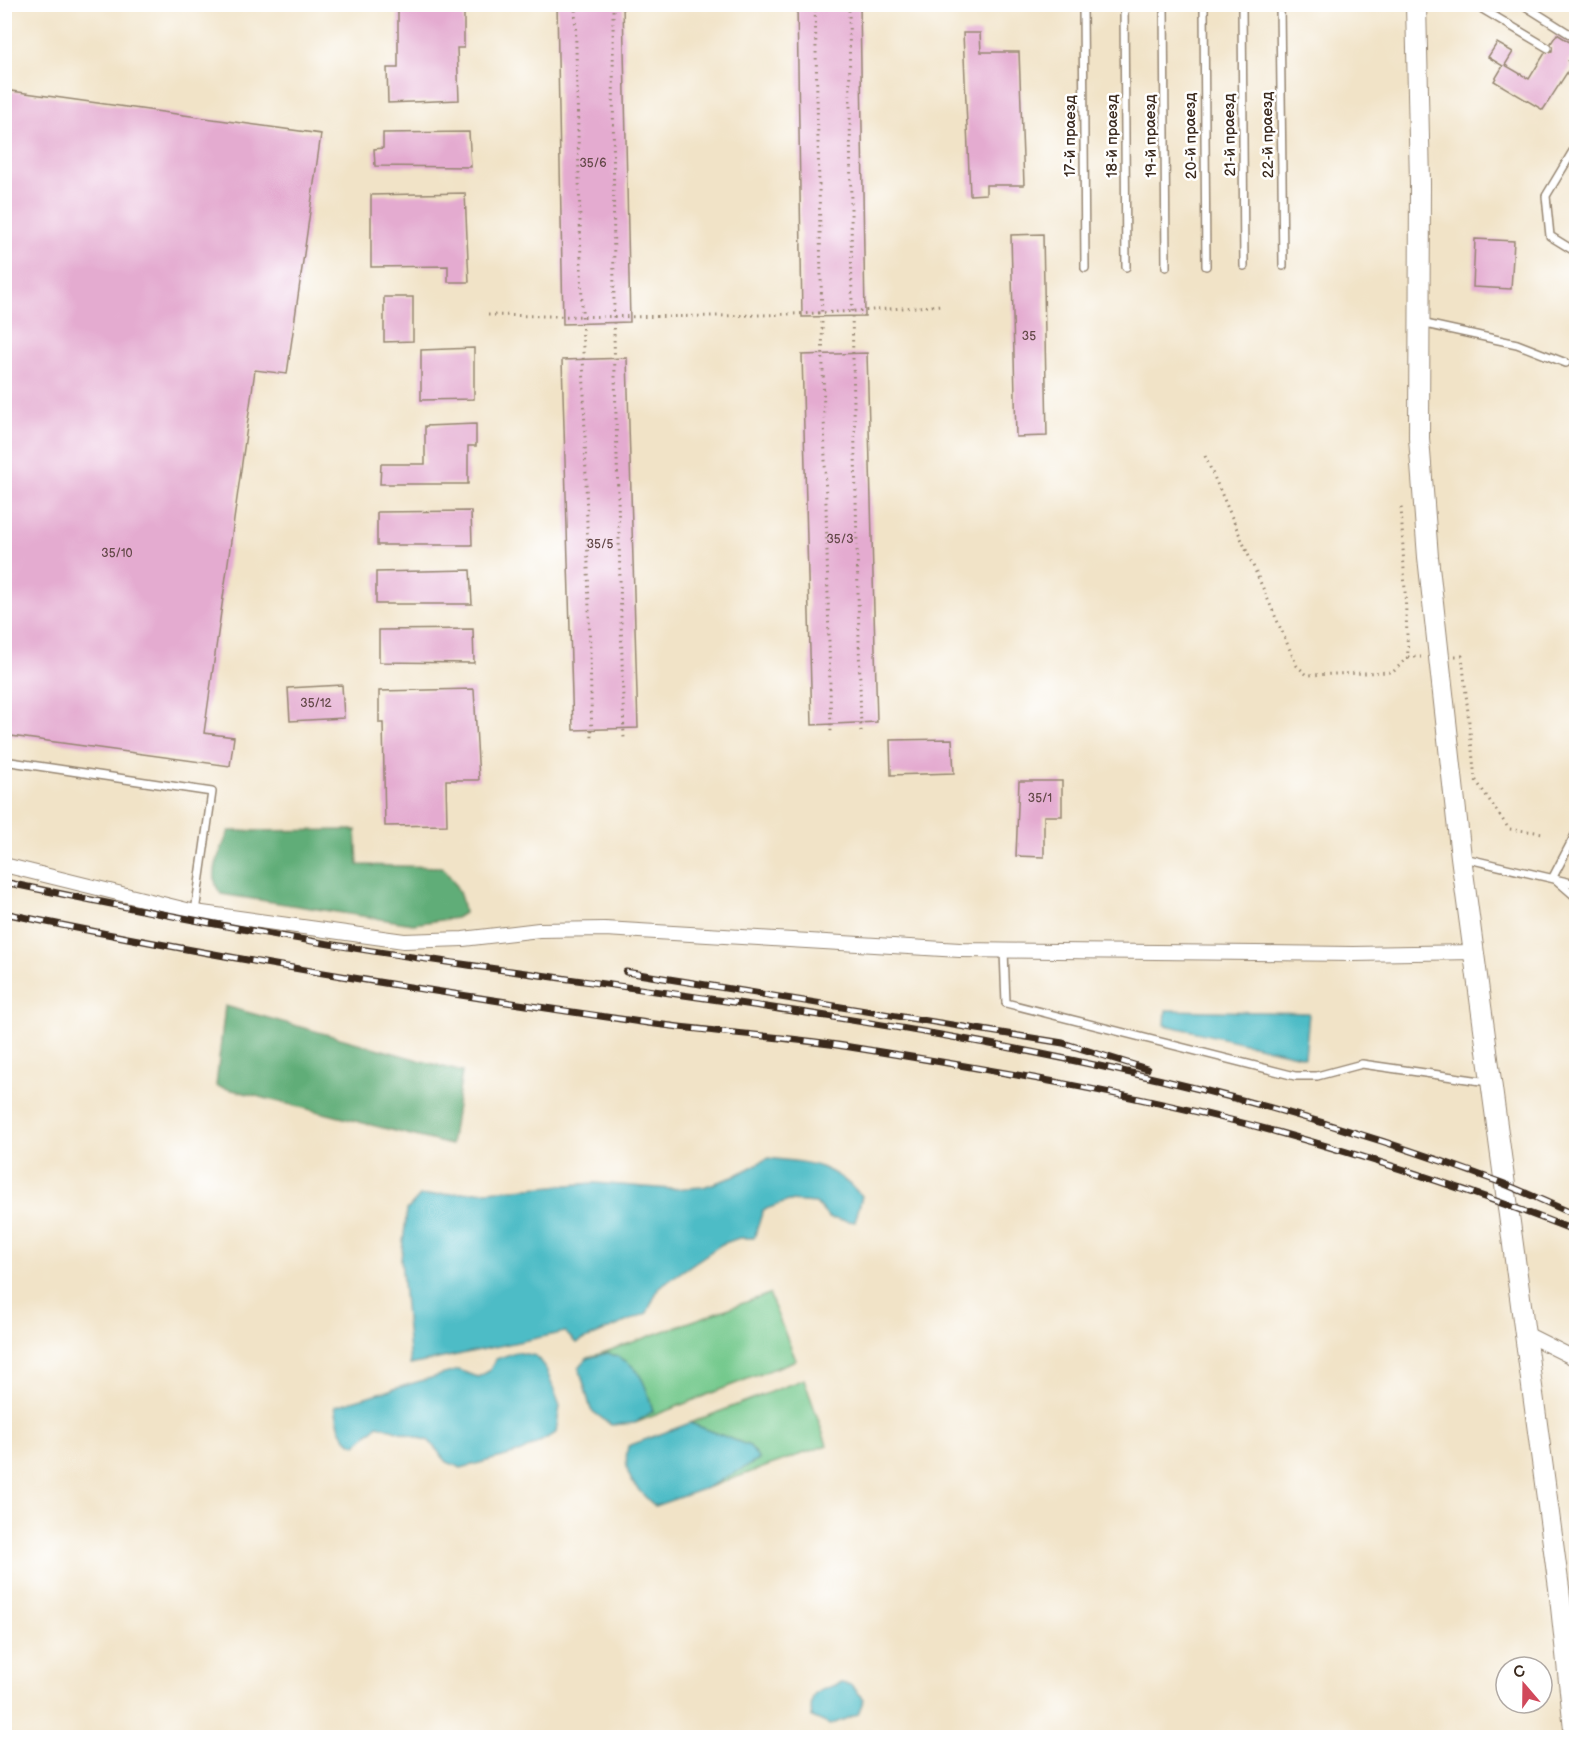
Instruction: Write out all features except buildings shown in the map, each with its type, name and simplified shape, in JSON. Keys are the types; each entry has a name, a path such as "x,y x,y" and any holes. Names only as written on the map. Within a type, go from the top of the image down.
{"street":[{"path":"1416,4 1420,183 1418,322 1421,474 1461,857 1492,1083 1522,1332 1559,1588 1575,1737"},
{"path":"4,865 195,912 404,941 463,939 539,930 604,929 1004,951 1353,954 1475,952"},
{"path":"1522,1332 1576,1359"}],"lane":[{"name":"17-й праезд","path":"1083,4 1085,268"},
{"name":"18-й праезд","path":"1124,4 1126,267"},
{"name":"19-й праезд","path":"1164,4 1166,267"},
{"name":"20-й праезд","path":"1204,4 1206,266"},
{"name":"21-й праезд","path":"1242,4 1245,266"},
{"name":"22-й праезд","path":"1280,4 1282,266"},
{"path":"1474,4 1548,48"},
{"path":"1522,4 1576,38"},
{"path":"1576,146 1546,196 1550,236 1576,252"},
{"path":"1418,322 1517,344 1566,363"},
{"path":"4,761 212,792 195,912"},
{"path":"1556,878 1576,833"},
{"path":"1461,857 1576,882"},
{"path":"1556,878 1576,897"},
{"path":"1004,951 1006,1003 1294,1076 1317,1076 1362,1064 1492,1083"}],"path":[{"path":"575,4 592,740"},
{"path":"613,4 614,316 624,740"},
{"path":"815,4 831,733"},
{"path":"849,4 852,312 861,732"},
{"path":"488,315 822,313 941,305"},
{"path":"1205,456 1297,666 1307,675 1393,672 1408,657 1462,656 1475,779 1509,829 1544,832"},
{"path":"1401,504 1408,657"}],"green space":[{"path":"356,830 358,865 442,867 457,888 462,899 464,913 456,918 413,924 221,894 217,887 216,863 229,831"},
{"path":"225,1006 462,1072 451,1145 216,1086"},
{"path":"769,1294 796,1360 635,1423 653,1411 608,1353 588,1358"},
{"path":"804,1379 827,1445 706,1488 758,1460 750,1446 690,1423"}],"water":[{"path":"1166,1010 1309,1013 1305,1057 1165,1025"},
{"path":"768,1158 820,1166 851,1185 862,1196 855,1222 829,1218 816,1203 789,1201 763,1210 754,1238 739,1238 722,1244 659,1287 647,1313 576,1343 565,1332 410,1365 401,1259 407,1210 420,1196 595,1183 671,1189 703,1187 733,1177"},
{"path":"516,1352 536,1356 546,1369 560,1406 556,1433 521,1452 461,1468 447,1462 429,1441 378,1425 356,1445 346,1438 340,1429 335,1406 458,1370 478,1377 489,1371 496,1359"},
{"path":"608,1353 619,1357 634,1368 647,1390 653,1411 635,1423 611,1425 591,1410 579,1367 588,1358"},
{"path":"690,1423 750,1446 759,1460 706,1488 655,1506 631,1480 626,1465 628,1446"},
{"path":"841,1683 851,1685 864,1699 858,1714 830,1725 812,1717 813,1696 821,1690"}],"railway":[{"path":"4,882 159,914 315,942 860,1021 1122,1071 1218,1094 1361,1135 1502,1183 1576,1215"},
{"path":"4,913 163,945 401,986 641,1022 850,1047 1118,1094 1224,1118 1353,1154 1465,1190 1576,1231"},
{"path":"626,972 1063,1043 1147,1069"}]}
